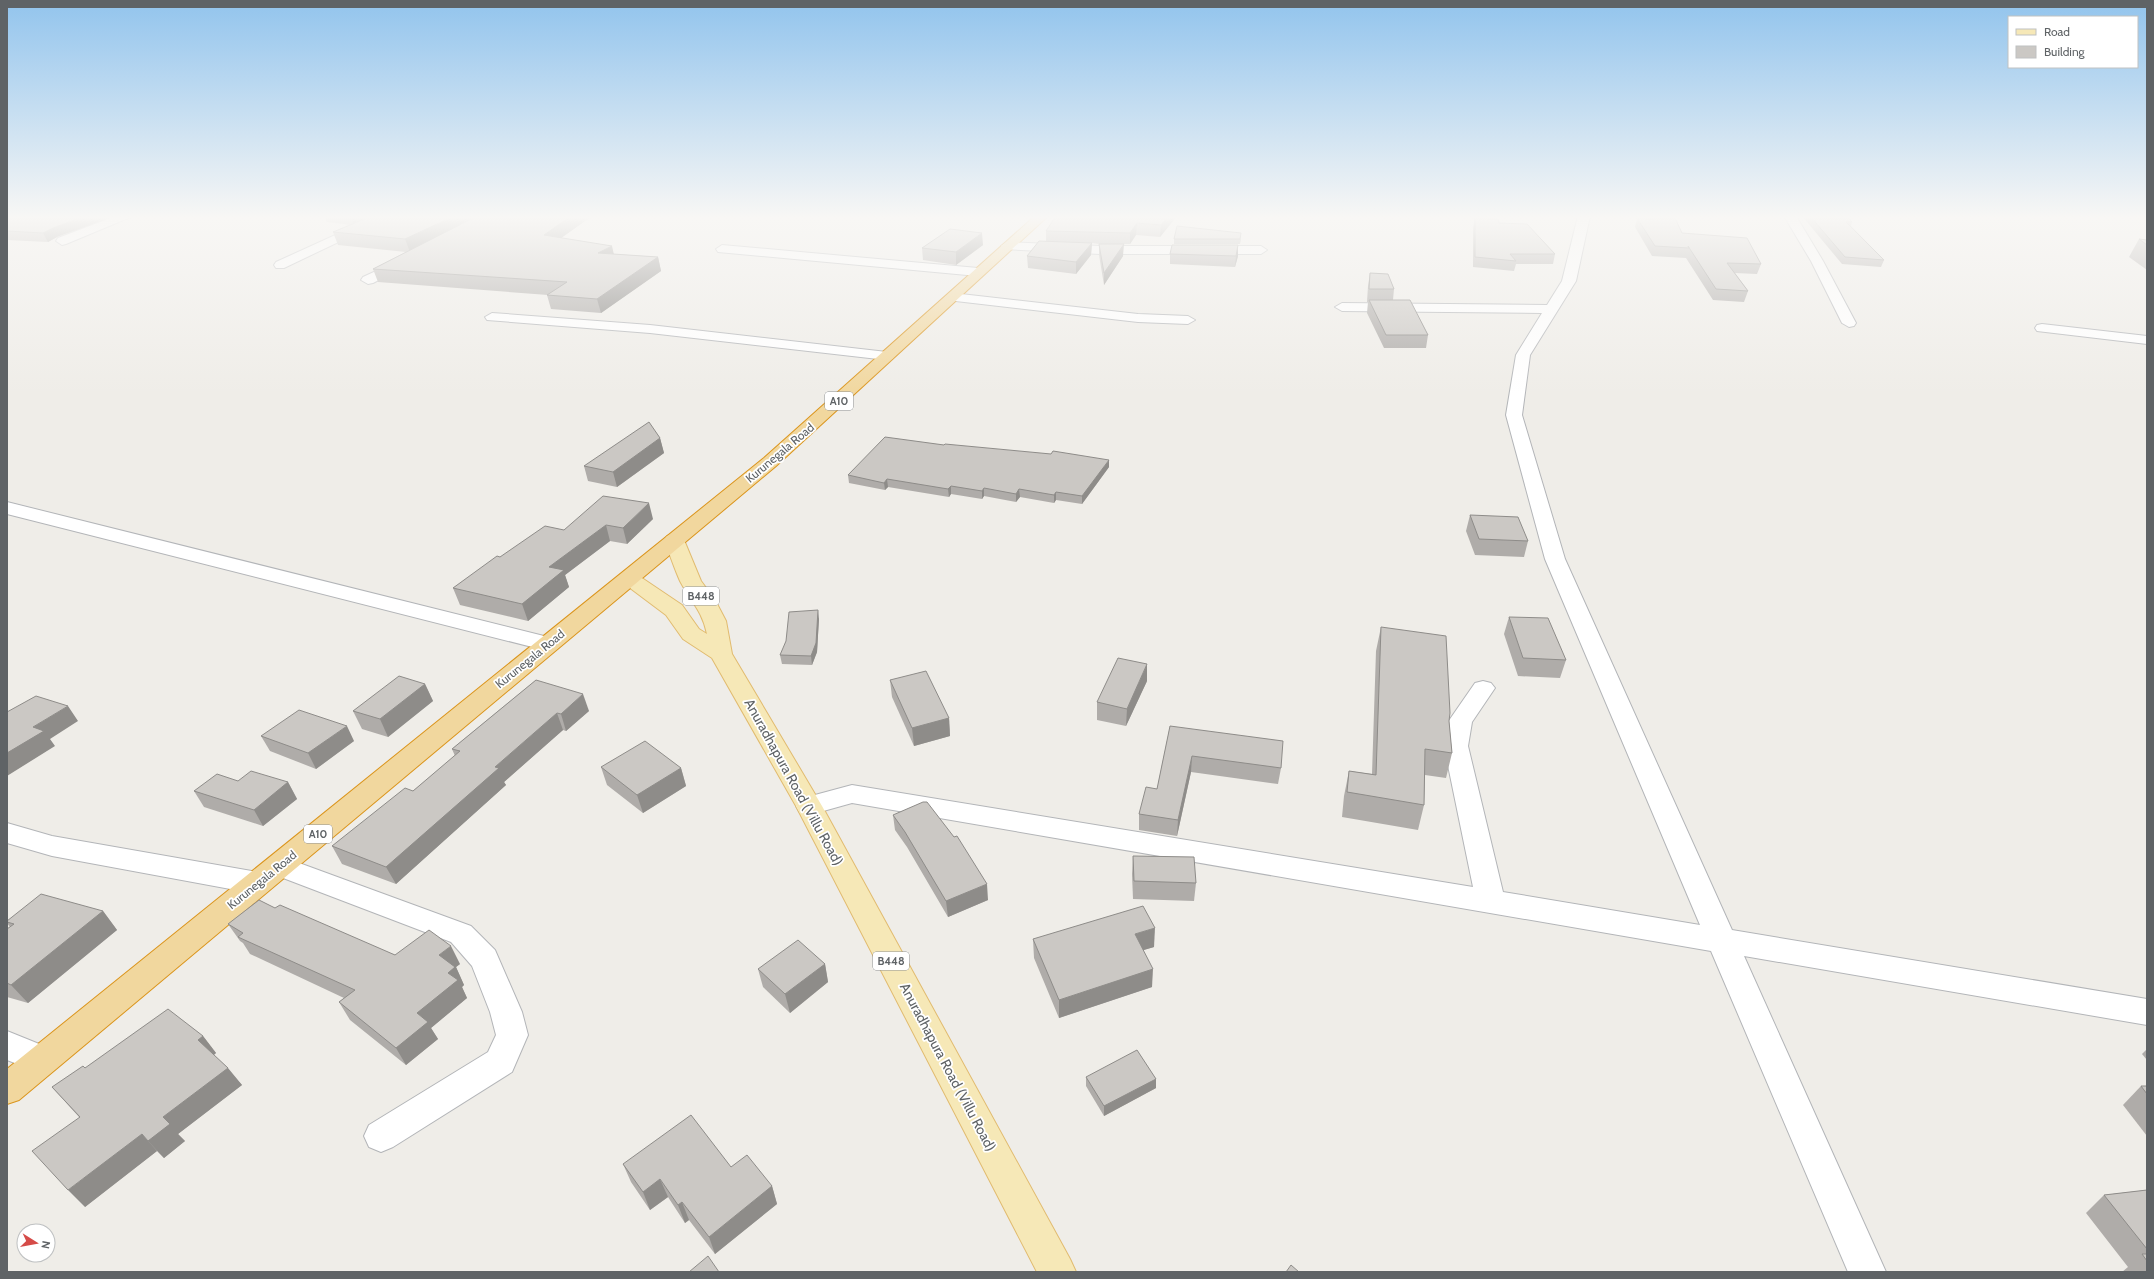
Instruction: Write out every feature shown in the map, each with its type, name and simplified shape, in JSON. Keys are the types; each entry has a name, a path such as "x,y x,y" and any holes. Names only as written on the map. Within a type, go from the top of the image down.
{"highway":[{"name":"Kurunegala Road","path":"7,1089 806,432 974,276"}],"main road":[{"name":"Anuradhapura Road (Villu Road)","path":"674,540 691,582 704,600 715,621 721,654 809,806 1056,1272"},
{"name":"Anuradhapura Road (Villu Road)","path":"629,578 674,610 691,634 721,654"}],"street":[{"path":"368,280 376,276"},
{"path":"1571,276 1570,281 1523,355 1514,415 1554,559 1866,1272"},
{"path":"1825,276 1849,323"},
{"path":"952,297 1138,318 1188,320"},
{"path":"1342,307 1551,309"},
{"path":"492,317 650,328 887,356"},
{"path":"2042,328 2147,340"},
{"path":"7,508 548,644"},
{"path":"1483,688 1460,722 1456,746 1491,902"},
{"path":"809,806 852,794 1722,942 2147,1012"},
{"path":"7,833 52,846 269,874 461,934 484,959 506,1012 512,1035 500,1062 381,1136"},
{"path":"7,1045 43,1060"}],"building":[{"path":"473,276 631,276 597,299 547,295 567,282"},
{"path":"1370,276 1389,276 1394,289 1369,289"},
{"path":"1707,276 1737,276 1748,291 1716,289"},
{"path":"1369,300 1410,300 1428,335 1386,335"},
{"path":"649,422 660,438 613,472 584,466"},
{"path":"885,437 944,445 1051,454 1053,451 1109,460 1082,496 1056,492 1054,495 1019,489 1016,494 984,488 982,491 951,486 948,489 887,479 884,483 848,475"},
{"path":"603,496 649,503 623,528 606,525 549,567 564,570 522,604 453,588 497,556 500,557 545,526 564,530"},
{"path":"1470,515 1518,517 1528,541 1479,539"},
{"path":"818,610 816,643 811,656 780,655 786,641 789,612"},
{"path":"1509,617 1548,618 1566,660 1523,658"},
{"path":"1381,627 1446,636 1450,713 1449,721 1452,753 1425,749 1424,805 1347,792 1349,771 1376,775"},
{"path":"1118,658 1147,664 1127,709 1097,702"},
{"path":"926,671 949,718 912,728 890,680"},
{"path":"399,676 425,684 380,719 353,711"},
{"path":"536,680 583,694 561,714 557,713 495,767 499,768 386,867 332,846 405,788 413,791 460,751 452,749"},
{"path":"36,696 68,706 33,727 44,731 7,753 7,712"},
{"path":"299,710 347,726 308,753 261,736"},
{"path":"1170,726 1283,741 1281,768 1192,756 1178,820 1139,814 1146,787 1157,789"},
{"path":"645,741 681,768 637,795 601,767"},
{"path":"251,771 288,782 254,810 194,791 217,774 238,781"},
{"path":"923,802 927,802 954,837 957,836 987,884 946,901 905,832 893,815"},
{"path":"1133,856 1194,857 1196,883 1134,881"},
{"path":"41,894 103,911 11,985 7,983 7,929 14,924 7,921"},
{"path":"259,900 275,908 280,905 395,955 429,930 451,946 439,955 455,967 448,973 458,980 417,1013 428,1022 396,1048 339,1002 355,990 238,937 243,933 228,924"},
{"path":"1143,906 1155,928 1135,934 1153,969 1059,1000 1033,939"},
{"path":"798,940 825,964 785,994 758,969"},
{"path":"168,1009 203,1036 198,1040 228,1068 163,1117 170,1124 148,1141 142,1134 68,1190 32,1151 80,1117 52,1087 83,1066 85,1068"},
{"path":"1137,1050 1156,1079 1104,1106 1086,1077"},
{"path":"2141,1086 2147,1086 2147,1094"},
{"path":"691,1115 731,1167 747,1155 772,1186 709,1237 682,1202 678,1205 660,1179 643,1192 623,1164"},
{"path":"2147,1190 2147,1249 2104,1195"},
{"path":"2142,1254 2147,1254 2147,1261"},
{"path":"708,1256 719,1272 689,1272"},
{"path":"1291,1265 1299,1272 1286,1272"}]}
